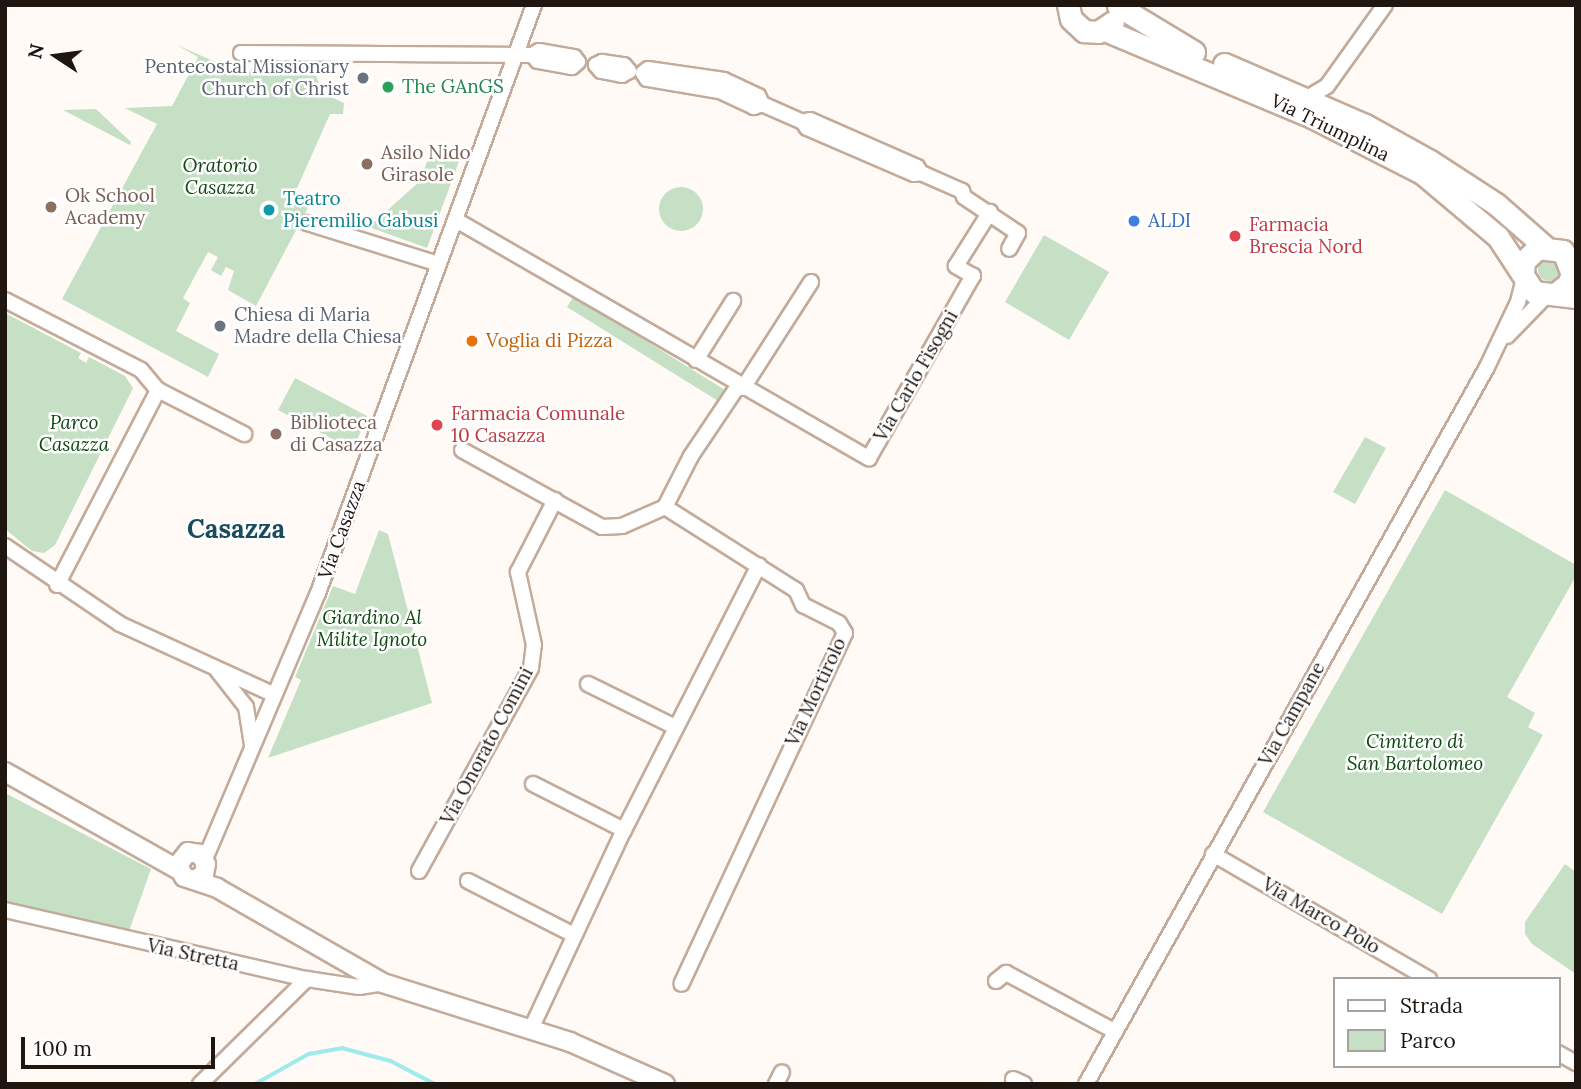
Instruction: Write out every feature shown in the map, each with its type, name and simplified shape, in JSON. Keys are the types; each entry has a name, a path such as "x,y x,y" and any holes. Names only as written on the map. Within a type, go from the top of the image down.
{"main road":[{"name":"Via Triumplina","path":"1062,7 1084,31 1104,30 1312,117 1422,173 1499,237 1534,292 1559,296 1568,284 1574,269 1563,251 1544,246 1496,204 1430,161 1307,98 1179,45 1118,6 1115,20 1104,30"},
{"path":"1523,276 1528,256 1544,246"}],"street":[{"name":"Via Casazza","path":"193,864 215,828 318,593 439,264 525,54 534,5"},
{"name":"Via Triumplina","path":"1307,98 1327,86 1385,5"},
{"path":"240,53 525,54 538,61 572,67 578,62 596,65 601,71 622,75 636,72 647,79 719,91 754,107 762,104 803,122 819,133 914,174 926,175 962,191 964,197 1018,233 1009,249"},
{"name":"Via Carlo Fisogni","path":"456,220 740,387 869,458 973,276 957,266 990,212"},
{"path":"307,223 439,264"},
{"name":"Via Campane","path":"1086,1084 1499,345 1523,276"},
{"path":"462,450 612,528 665,507 691,456 811,282"},
{"name":"Via Campane","path":"1499,345 1559,296"},
{"path":"5,300 141,370 158,390 244,435"},
{"path":"696,360 733,301"},
{"path":"57,585 158,390"},
{"name":"Via Onorato Comini","path":"419,870 531,668 534,645 518,572 555,500"},
{"path":"531,1029 624,830 759,565 665,507"},
{"path":"5,546 57,585 120,624 275,695"},
{"name":"Via Mortirolo","path":"681,984 845,634 839,623 803,606 796,590 759,565"},
{"path":"216,668 246,707 252,746"},
{"path":"588,684 675,727"},
{"path":"5,772 160,857 193,864"},
{"path":"533,783 624,830"},
{"name":"Via Marco Polo","path":"1213,854 1426,977"},
{"name":"Via Stretta","path":"193,864 217,888 383,983 531,1029 626,1063 665,1084"},
{"path":"468,881 574,935"},
{"name":"Via Stretta","path":"5,910 307,979 359,987 383,983"},
{"path":"996,981 1006,973 1114,1031"},
{"path":"200,1084 307,979"},
{"path":"1560,1054 1576,1063"}],"green space":[{"name":"Oratorio Casazza","path":"177,45 247,76 255,62 311,63 323,93 344,103 343,114 330,114 294,195 311,202 256,306 228,290 234,271 226,267 221,276 211,270 218,257 208,252 183,298 190,303 176,331 219,354 208,377 62,299 157,124 125,108 172,106 198,57"},
{"path":"96,109 131,142 130,145 63,110"},
{"path":"432,148 461,156 427,248 369,227 420,181"},
{"path":"681,187 697,193 703,209 697,225 681,231 665,225 659,209 665,193"},
{"path":"1044,235 1109,272 1069,340 1005,302"},
{"path":"1549,259 1557,262 1560,270 1557,278 1549,281 1541,278 1538,270 1541,262"},
{"path":"574,296 725,390 718,401 567,307"},
{"name":"Parco Casazza","path":"5,313 81,353 78,358 86,363 89,357 125,376 133,388 55,545 44,553 32,551 5,529"},
{"path":"295,378 367,416 353,450 278,410"},
{"path":"1365,437 1386,448 1355,504 1333,492"},
{"name":"Cimitero di San Bartolomeo","path":"1445,490 1576,565 1576,576 1507,697 1535,713 1528,727 1543,735 1442,914 1263,812"},
{"name":"Giardino Al Milite Ignoto","path":"379,530 388,534 432,703 268,758 301,680 295,677 333,586 355,594"},
{"path":"5,793 151,869 128,934 5,901"},
{"path":"1565,864 1576,872 1576,974 1532,944 1525,934 1525,922"}],"waterway":[{"path":"255,1084 309,1054 342,1048 391,1061 435,1084"}],"place":[{"name":"Pentecostal Missionary Church of Christ","path":"363,78"},
{"name":"The GAnGS","path":"388,87"},
{"name":"Asilo Nido Girasole","path":"367,164"},
{"name":"Ok School Academy","path":"51,207"},
{"name":"Teatro Pieremilio Gabusi","path":"269,210"},
{"name":"ALDI","path":"1134,221"},
{"name":"Farmacia Brescia Nord","path":"1235,236"},
{"name":"Chiesa di Maria Madre della Chiesa","path":"220,326"},
{"name":"Voglia di Pizza","path":"472,341"},
{"name":"Farmacia Comunale 10 Casazza","path":"437,425"},
{"name":"Biblioteca di Casazza","path":"276,434"}],"district":[{"name":"Casazza","path":"236,529"}]}
